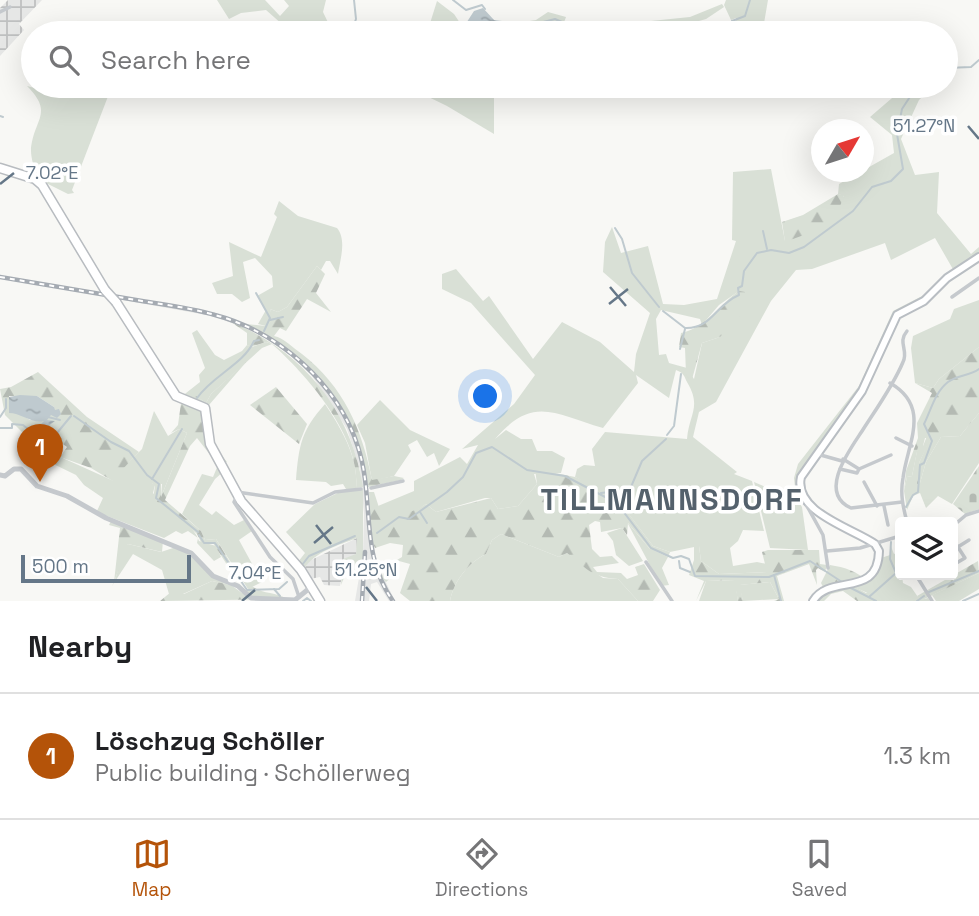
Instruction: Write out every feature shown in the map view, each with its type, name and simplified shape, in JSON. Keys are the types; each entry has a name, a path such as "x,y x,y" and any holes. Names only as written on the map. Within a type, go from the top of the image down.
{"main road":[{"path":"0,167 35,179 42,185 105,290 116,302 176,396 205,408 208,438 238,494 300,568 320,601"},
{"path":"813,601 825,589 849,586 873,573 880,555 875,544 824,514 804,498 801,479 866,386 897,315 924,301 947,278 979,257"}],"street":[{"path":"0,12 9,7"},
{"path":"952,297 979,278"},
{"path":"902,502 854,508 842,503 836,488 842,460 904,361 901,340 907,331"},
{"path":"890,383 900,388 912,409 915,432 902,479 902,502 906,517"},
{"path":"896,438 912,446"},
{"path":"816,454 842,460 859,469"},
{"path":"840,469 857,472 891,455"},
{"path":"0,475 5,476 14,469 20,469 38,487 67,496 106,518 191,553 213,576 238,586 251,597 295,600 311,587"},
{"path":"371,488 403,481"},
{"path":"864,482 877,506"},
{"path":"299,597 293,579 270,558 234,502 238,494 313,503 335,492 361,489"},
{"path":"807,506 823,535 828,568"},
{"path":"884,506 888,525"},
{"path":"958,521 979,511"},
{"path":"827,551 875,544 895,538"},
{"path":"958,562 965,558 958,547 969,540"},
{"path":"646,562 672,601"},
{"path":"919,580 932,601"}],"shaded area":[{"path":"8,0 42,0 21,21 21,33 0,56 0,8"},
{"path":"112,294 228,317 271,337 315,373 342,410 359,440 368,487 375,560 395,601 389,601 377,582 371,584 369,601 355,601 363,554 364,514 360,470 347,429 312,376 289,354 252,330 212,316 117,299"},
{"path":"357,538 356,554 343,571 340,586 324,585 320,577 310,579 304,569 309,561"}],"green space":[{"path":"217,0 265,0 280,16 289,6 284,0 326,0 323,12 327,21 278,21 266,10 241,13 229,19"},
{"path":"726,0 768,0 764,21 736,21 736,18 731,20 724,5"},
{"path":"437,1 459,21 431,21"},
{"path":"722,4 724,7 699,21 651,21 690,17"},
{"path":"548,12 566,17 564,21 530,21"},
{"path":"36,98 107,98 72,190 74,193 68,194 36,178 31,151 40,117 40,103"},
{"path":"431,98 494,98 494,134"},
{"path":"892,98 921,98 901,139 915,175 939,172 937,213 971,254 979,247 979,254 954,271 935,238 891,260 885,243 812,269 796,270 771,301 716,402 699,412 693,437 737,472 734,474 752,481 764,531 743,530 738,541 730,548 733,566 757,562 767,564 768,572 719,574 701,561 699,546 670,552 653,546 615,496 575,477 577,469 584,465 595,466 592,449 605,432 687,439 694,398 684,376 676,370 669,398 636,375 638,383 603,428 546,412 522,416 509,425 495,439 506,430 521,439 532,439 537,451 552,451 565,458 561,473 534,474 537,484 518,506 498,509 491,498 485,498 436,512 426,504 408,516 383,524 378,506 414,491 414,481 460,457 467,464 478,445 462,449 514,404 535,375 471,303 442,289 442,274 456,269 483,301 489,296 533,359 562,322 600,342 634,372 636,354 650,313 603,272 605,242 612,227 621,253 648,246 663,304 684,305 717,299 736,241 732,240 733,172 771,169 785,241 844,196 838,194 839,184 874,182 874,164 894,153 892,135 870,117","holes":["739,291 720,337 702,343 694,379 687,368 669,363 666,354 659,355 656,319 661,310 700,319 702,325 719,305"]},
{"path":"838,194 844,195 829,220 813,231 785,242 782,222 803,215"},
{"path":"279,201 298,216 337,228 342,238 342,250 338,274 330,261 326,261 321,270 317,266 287,307 278,312 270,309 273,318 266,326 258,324 266,310 257,296 273,287 272,276 255,258 243,262 250,298 242,302 232,294 217,294 212,283 233,276 229,242 261,257 277,217 274,214"},
{"path":"317,266 325,274 316,293 331,312 307,299 286,331 280,328 274,336 317,367 340,395 357,426 372,480 394,476 404,478 401,480 368,487 354,434 328,390 312,371 292,354 246,324 266,326 272,319 270,309 278,312 287,307"},
{"path":"937,284 926,298 897,313 862,388 800,473 800,498 796,497 794,478 798,464 859,386 893,311 924,295"},
{"path":"739,291 745,292 745,311 720,337 702,343 691,383 686,374 685,348 679,347 681,333 697,327"},
{"path":"979,300 979,347 939,379 933,388 915,383 911,348 913,336 950,319 954,309"},
{"path":"231,322 257,334 280,349 320,386 347,433 357,459 363,487 356,488 350,449 341,429 316,390 272,344 266,342 251,347 247,345 247,333"},
{"path":"197,330 215,355 224,360 242,351 247,345 252,347 266,342 272,344 262,348 211,394 206,403 200,399 181,397 200,382 199,375 205,368 192,333"},
{"path":"979,347 979,413 960,436 941,437 926,462 920,483 917,484 919,463 930,438 925,438 923,446 918,447 912,476 907,477 904,491 906,471 918,438 917,423 932,393 915,383 933,388 939,379"},
{"path":"248,360 209,405 212,443 227,462 218,465 197,438 190,446 165,500 201,531 205,540 216,539 241,580 231,571 213,543 202,544 197,534 174,513 168,523 166,521 170,511 153,499 155,486 151,482 156,477 161,479 161,497 187,433 179,429 171,433 178,425 181,403 189,404 196,396 206,403 211,394"},
{"path":"38,372 87,417 139,452 119,473 130,478 129,482 120,478 116,483 91,468 60,457 67,447 56,439 49,451 36,446 5,415 0,389 11,387","holes":["9,396 37,396 54,407 47,419 30,420 9,406"]},
{"path":"276,387 307,424 299,444 250,405"},
{"path":"380,400 410,430 450,449 439,466 434,453 427,457 417,440 408,445 411,451 394,476 372,481 365,443 357,425"},
{"path":"325,404 343,433 352,455 356,488 363,490 363,555 358,580 356,573 350,571 346,573 341,585 343,559 356,554 357,538 320,554 304,569 298,562 305,553 286,532 315,504 346,489 343,484 331,486 326,482 296,480 298,457 306,431"},
{"path":"154,411 168,436 179,429 187,433 161,497 162,484 152,483 155,485 153,493 191,527 197,538 188,531 182,534 176,531 164,538 102,514 97,511 103,498 84,485 76,475 35,455 30,463 26,462 25,451 35,443 36,446 116,482 118,473 142,449"},
{"path":"979,413 979,463 952,504 938,496 926,508 920,493 913,496 907,510 904,491 907,477 912,476 918,446 923,446 927,436 931,438 919,463 920,483 926,462 941,437 960,436"},
{"path":"218,465 223,472 215,479 199,505 212,515 216,511 234,525 244,520 252,531 239,540 262,582 248,589 216,539 205,540 201,531 182,514 202,474 213,477"},
{"path":"979,466 979,509 965,514 953,504"},
{"path":"535,469 575,477 632,498 631,502 616,497 653,546 670,552 668,557 649,548 628,523 627,535 622,528 601,532 600,522 595,521 589,525 592,549 600,557 612,556 619,563 593,567 597,572 621,573 627,579 638,575 635,567 644,564 660,590 653,601 638,601 618,579 595,574 567,553 559,557 501,534 492,540 486,554 473,562 463,573 450,601 410,601 400,593 410,564 399,561 393,576 386,582 381,577 390,564 402,557 403,545 390,543 375,548 371,540 369,492 374,492 384,523 426,504 436,512 491,498 498,509 518,506 537,484"},
{"path":"754,482 798,501 802,507 808,550 770,548"},
{"path":"111,521 163,541 162,552 128,544 114,582 120,528 109,525"},
{"path":"627,522 649,548 668,557 662,568 669,585 661,586"},
{"path":"622,528 643,561 629,566 616,555 613,541 607,533"},
{"path":"501,534 559,557 567,553 603,578 618,579 638,601 450,601 463,573 473,562 486,554 492,540"},
{"path":"198,539 216,546 221,557 214,561 197,543"},
{"path":"128,544 161,552 176,547 231,585 212,581 183,594 169,594 162,570 133,554 112,586 122,553"},
{"path":"890,544 895,554 895,580 903,580 920,600 928,598 930,601 886,601 856,588 868,582 881,558 890,555"},
{"path":"694,546 699,546 701,561 719,574 767,572 762,552 768,550 819,550 820,564 827,565 825,572 818,568 816,570 817,585 809,564 777,576 784,601 774,601 779,599 770,582 740,585 743,601 738,601 734,580 706,581 696,601 704,581 689,575 694,560"},
{"path":"978,561 979,573 920,601 917,596 945,580 958,580 958,572"},
{"path":"830,565 860,575 868,582 857,588 866,593 877,590 886,601 857,601 843,591 831,594 824,601 817,601 825,591 821,583"},
{"path":"979,573 979,589 959,601 936,601 932,595"},
{"path":"735,580 738,601 699,601 706,581"},
{"path":"212,581 231,585 242,593 252,586 287,599 160,601 171,592 184,594"},
{"path":"770,582 779,599 743,601 739,585"}],"water":[{"path":"483,8 494,20 502,21 468,21 474,11"},
{"path":"37,396 55,410 59,409 61,414 57,418 51,415 47,420 55,421 47,427 41,424 44,421 9,413 9,397"}],"waterway":[{"path":"354,0 355,21"},
{"path":"453,0 466,10 482,5 485,9"},
{"path":"732,21 745,16 750,0"},
{"path":"547,21 560,21"},
{"path":"958,68 971,67 979,60"},
{"path":"685,328 708,321 739,295 738,288 742,286 744,271 757,253 771,250 789,253 804,247 853,211 872,187 891,181 903,169 897,134 902,109 909,98"},
{"path":"615,228 622,239 632,273 659,307"},
{"path":"763,231 767,249"},
{"path":"256,293 270,318 264,331"},
{"path":"663,311 685,328"},
{"path":"270,320 283,317"},
{"path":"680,349 685,329"},
{"path":"197,398 243,357 254,341 259,340"},
{"path":"906,507 918,492 920,465 924,463 932,441 924,424 937,396 952,380 979,369"},
{"path":"667,435 674,426 681,374"},
{"path":"0,417 6,408 6,399"},
{"path":"0,428 12,428 12,424 23,425 40,439 57,433 71,416"},
{"path":"74,416 129,451 147,475 159,484 156,498 198,532"},
{"path":"48,417 60,420"},
{"path":"152,479 182,429"},
{"path":"601,493 609,492 625,501 642,461 666,439"},
{"path":"377,533 399,517 409,519 447,492 463,477 476,453 492,447 527,470 565,476 609,499 613,498 651,548 673,558 681,556 689,559 695,576 769,577 810,561 842,582"},
{"path":"420,512 427,523"},
{"path":"199,535 204,543 215,543 247,590 279,589 287,582"},
{"path":"302,565 309,556 355,536"},
{"path":"869,597 896,573 890,559 891,542"},
{"path":"679,561 680,568 690,572"},
{"path":"929,592 979,571"},
{"path":"774,575 781,601"},
{"path":"849,587 876,601"},
{"path":"274,589 280,596"},
{"path":"963,601 979,594"},
{"path":"917,601 924,596"},
{"path":"303,601 307,598 311,601"}],"railway":[{"path":"0,277 215,315 262,334 303,364 336,402 358,447 366,486 371,545 382,583 393,601"},
{"path":"362,601 365,552"}],"place":[{"name":"Löschzug Schöller","path":"40,482"}],"district":[{"name":"TILLMANNSDORF","path":"672,500"}]}
